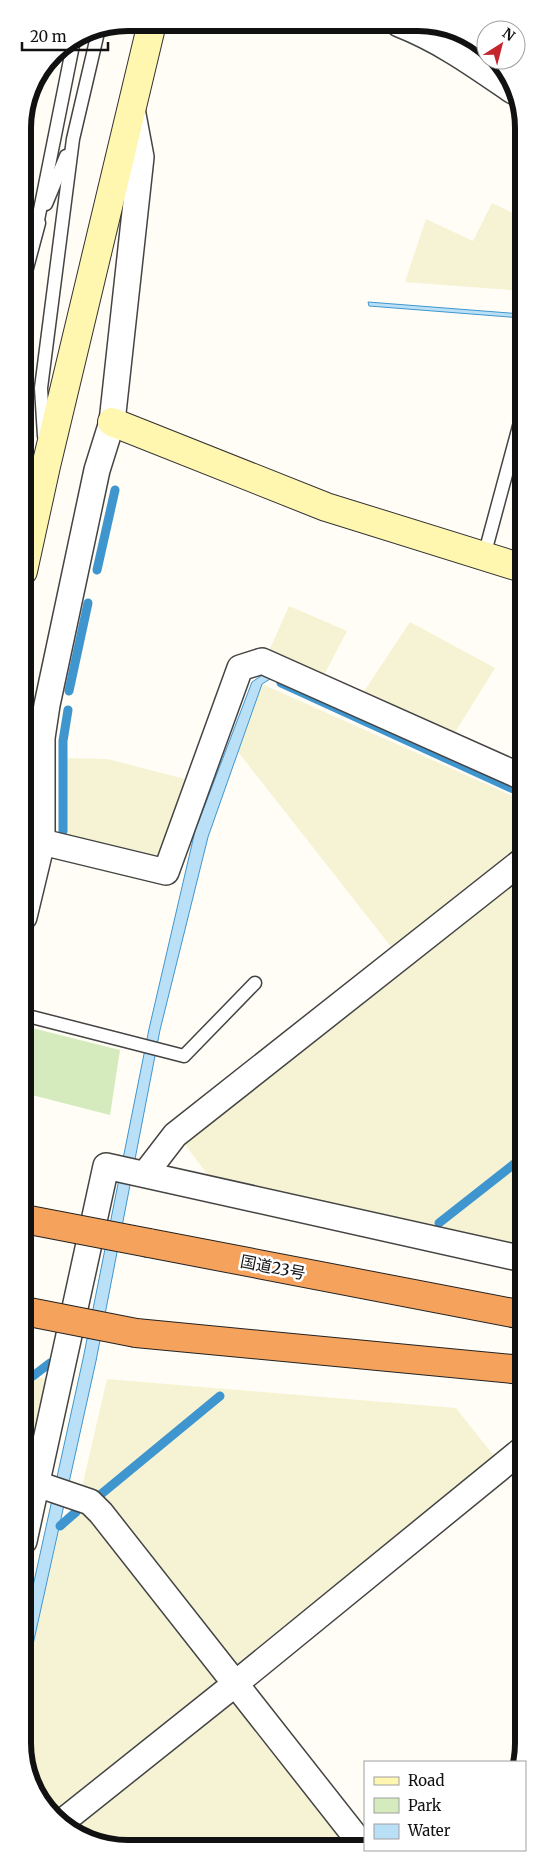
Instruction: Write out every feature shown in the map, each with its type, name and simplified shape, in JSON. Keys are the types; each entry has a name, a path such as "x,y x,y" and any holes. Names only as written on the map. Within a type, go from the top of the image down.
{"highway":[{"name":"国道23号","path":"31,1220 515,1313"},
{"path":"31,1312 136,1333 515,1369"}],"street":[{"path":"31,534 150,31"},
{"path":"416,31 457,52 505,86"},
{"path":"31,888 42,842 42,738 47,705 97,470 112,422 141,157 132,109"},
{"path":"112,422 326,507 515,566"},
{"path":"42,842 166,872 240,668 262,661 515,774"},
{"path":"142,1174 175,1135 515,867"},
{"path":"31,1521 44,1483 106,1166 515,1257"},
{"path":"67,1818 515,1456"},
{"path":"44,1483 90,1502 101,1513 358,1840"}],"lane":[{"path":"46,466 41,388 73,139 97,37"},
{"path":"31,250 72,49"},
{"path":"36,230 73,139"},
{"path":"484,556 515,441"},
{"path":"31,1017 184,1056 255,983"}],"shaded area":[{"path":"492,203 515,214 515,290 405,282 426,219 473,241"},
{"path":"289,606 347,631 324,675 269,651"},
{"path":"410,622 495,668 454,734 363,693"},
{"path":"262,684 515,797 515,851 392,948 238,752"},
{"path":"63,758 107,759 189,780 164,854 152,860 65,838 63,831"},
{"path":"515,879 515,1247 209,1177 184,1143"},
{"path":"31,1376 49,1379 31,1453"},
{"path":"107,1379 456,1408 494,1456 237,1664 101,1495 82,1487"},
{"path":"76,1512 88,1514 218,1680 57,1808 44,1791 33,1762 31,1749 31,1654 60,1526"},
{"path":"232,1699 345,1840 122,1840 97,1835 74,1823"}],"green space":[{"path":"31,1028 120,1050 110,1115 31,1095"}],"water":[{"path":"368,302 515,313 515,317 369,306"},
{"path":"264,674 270,679 262,684 208,837 160,1030 96,1361 31,1654 31,1595 83,1359 149,1029 195,831 252,682"}],"waterway":[{"path":"97,570 115,490"},
{"path":"69,691 88,603"},
{"path":"281,683 515,790"},
{"path":"63,831 63,741 68,710"},
{"path":"439,1223 515,1163"},
{"path":"31,1376 50,1363"},
{"path":"100,1495 220,1396"},
{"path":"60,1526 76,1512"}]}
